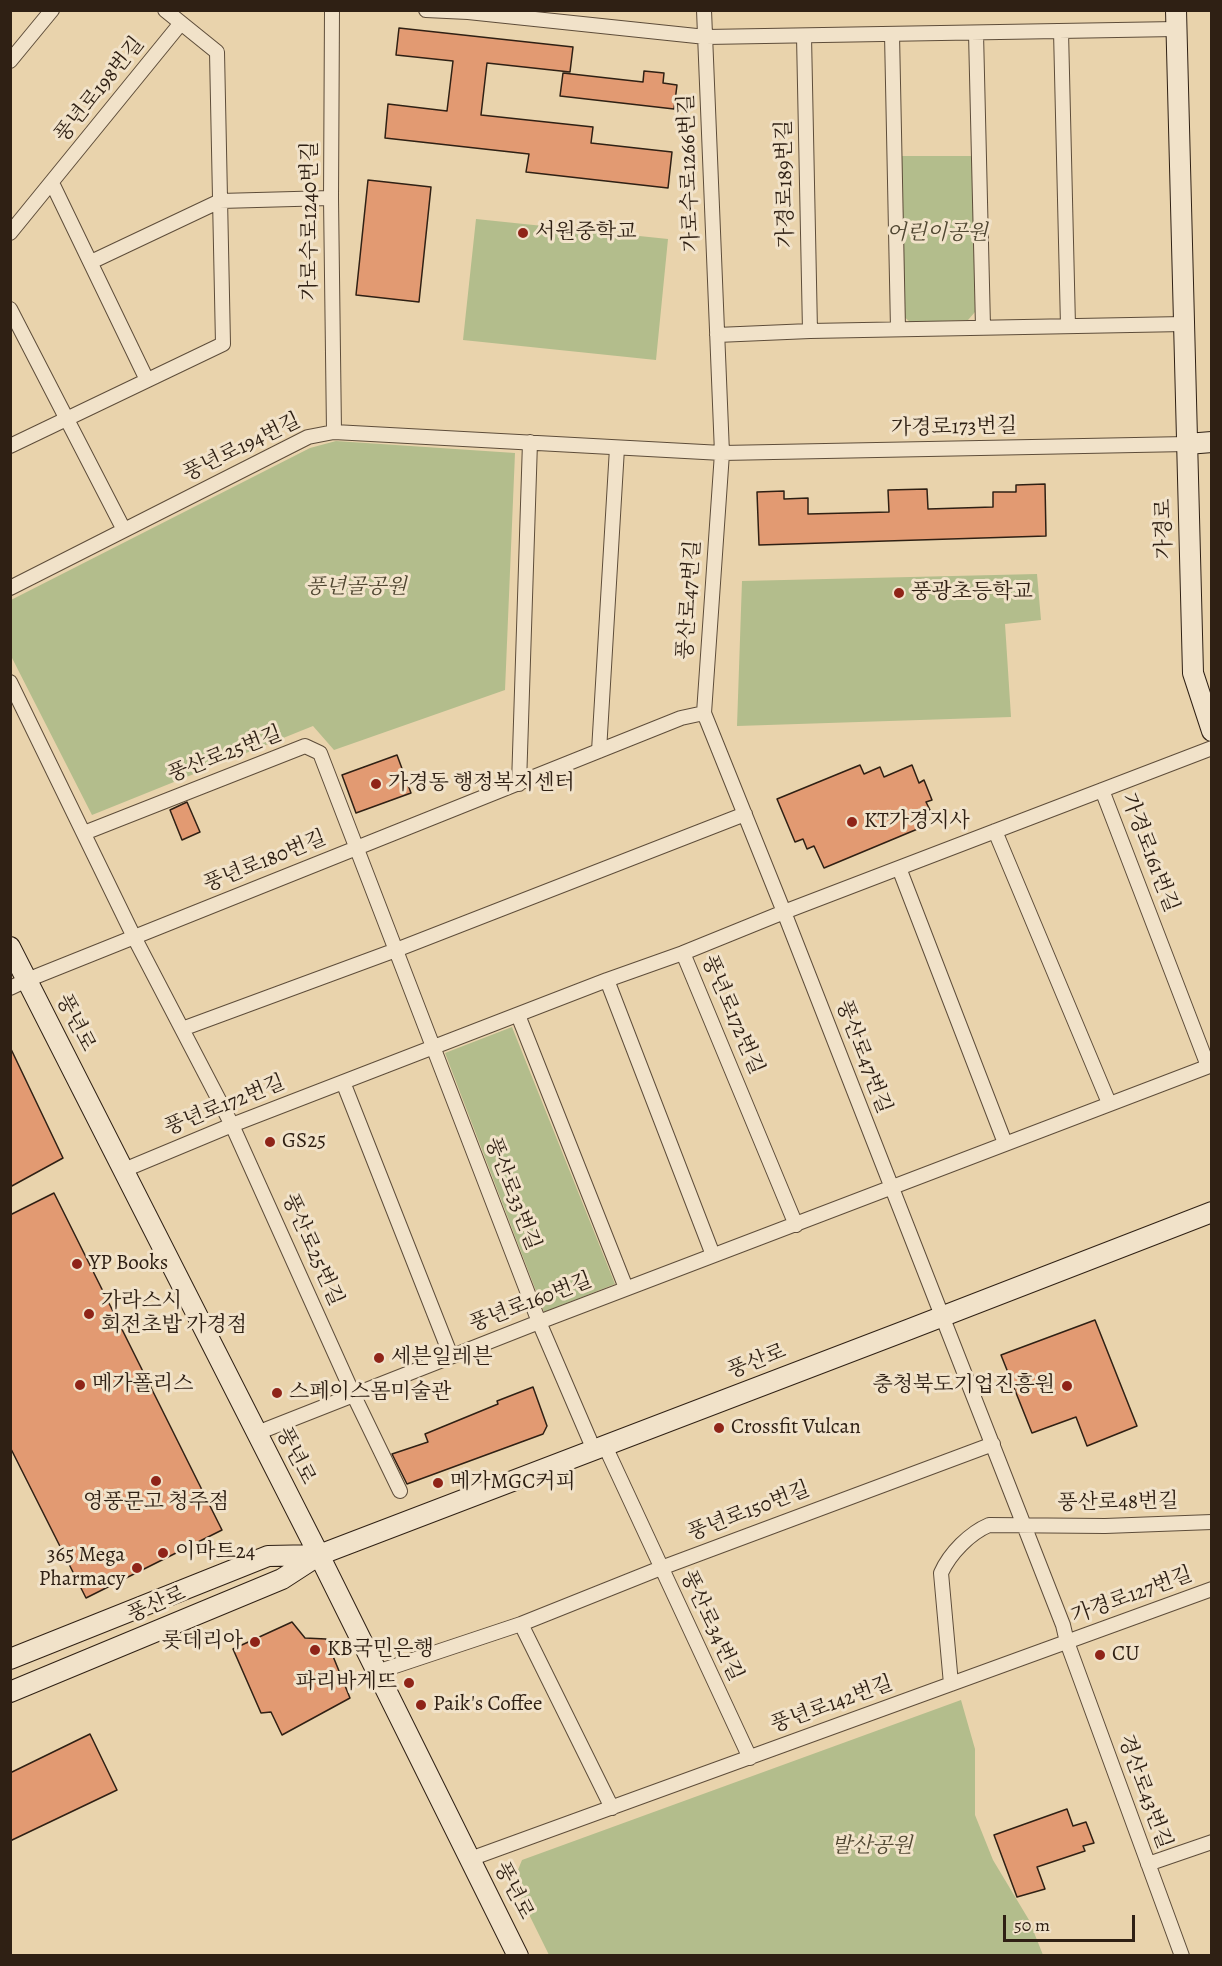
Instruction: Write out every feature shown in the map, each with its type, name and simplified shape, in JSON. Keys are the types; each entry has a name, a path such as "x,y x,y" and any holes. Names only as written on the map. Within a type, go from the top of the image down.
{"street":[{"path":"10,61 52,10"},
{"path":"10,446 223,344 217,52 165,10"},
{"name":"가로수로1240번길","path":"332,10 330,198 334,432"},
{"path":"426,10 468,12 706,37 1061,31 1176,20"},
{"name":"가로수로1266번길","path":"704,10 722,453"},
{"name":"가경로","path":"1176,20 1193,673 1212,731"},
{"name":"풍년로198번길","path":"10,233 181,23"},
{"path":"1061,31 1068,326"},
{"path":"976,33 983,327"},
{"path":"892,34 898,329"},
{"name":"가경로189번길","path":"804,36 810,331"},
{"path":"52,183 147,380"},
{"path":"91,262 220,201 330,198"},
{"path":"10,309 124,530"},
{"path":"717,335 935,328 1184,324"},
{"name":"풍년로194번길","path":"10,588 308,437 334,432 722,453"},
{"path":"519,784 530,442"},
{"path":"1187,444 1212,442"},
{"name":"가경로173번길","path":"722,453 1187,444"},
{"path":"599,752 617,448"},
{"name":"풍산로47번길","path":"722,453 704,713 942,1316"},
{"name":"풍산로25번길","path":"10,682 134,937 232,1125 354,1396 400,1491"},
{"name":"풍년로180번길","path":"19,984 681,718 704,713"},
{"name":"풍산로25번길","path":"84,833 305,746 320,753 357,848"},
{"name":"가경로161번길","path":"784,912 1212,748"},
{"name":"가경로161번길","path":"1102,790 1210,1065"},
{"path":"182,1029 396,950 745,814"},
{"path":"995,831 1109,1103"},
{"name":"풍산로33번길","path":"357,848 539,1322 600,1448"},
{"path":"899,868 1005,1143"},
{"name":"풍년로172번길","path":"123,1170 232,1125 607,980 683,953 784,912"},
{"name":"풍년로","path":"10,947 19,984 123,1170 319,1556 518,1956"},
{"name":"풍년로172번길","path":"683,953 796,1225"},
{"path":"607,980 713,1255"},
{"name":"풍년로160번길","path":"518,1015 626,1288"},
{"name":"풍년로160번길","path":"257,1433 626,1288 1210,1065"},
{"name":"풍년로160번길","path":"343,1082 451,1356"},
{"name":"풍산로","path":"10,1692 282,1579 319,1556 1212,1212"},
{"path":"942,1316 1025,1525 1063,1625 1066,1642"},
{"name":"풍년로150번길","path":"377,1672 521,1624 661,1568 993,1444"},
{"name":"풍산로34번길","path":"600,1448 661,1568 750,1758"},
{"name":"풍산로48번길","path":"951,1684 941,1572 946,1562 977,1530 989,1525 1105,1526 1212,1522"},
{"name":"풍산로","path":"10,1659 268,1556 319,1556"},
{"name":"가경로127번길","path":"1066,1642 1212,1589"},
{"path":"521,1624 612,1808"},
{"name":"풍년로142번길","path":"470,1859 1066,1642"},
{"name":"경산로43번길","path":"1066,1642 1182,1956"},
{"path":"1148,1864 1212,1842"}],"green space":[{"name":"어린이공원","path":"900,156 972,156 975,312 968,320 910,322 902,315"},
{"path":"476,219 668,239 656,360 463,340"},
{"name":"풍년골공원","path":"336,441 515,453 505,690 334,750 313,726 92,815 11,656 11,600 310,448"},
{"path":"1037,574 1041,620 1005,624 1011,717 737,726 742,581"},
{"path":"512,1027 615,1284 544,1312 445,1053"},
{"name":"발산공원","path":"961,1700 975,1749 975,1815 993,1860 1029,1920 1043,1955 549,1955 513,1882 522,1860"}],"building":[{"path":"399,28 573,47 570,72 487,63 481,115 593,127 591,143 672,152 668,188 526,172 529,154 385,138 388,104 447,111 453,61 396,55"},
{"path":"644,71 664,73 663,83 677,85 674,109 560,96 563,73 643,82"},
{"path":"368,180 431,187 419,302 356,295"},
{"path":"1045,484 1046,536 759,545 757,492 784,491 784,499 808,498 808,514 889,512 888,490 927,489 928,509 993,507 993,492 1016,492 1016,485"},
{"name":"가경동 행정복지센터","path":"397,755 411,793 356,813 342,775"},
{"name":"KT가경지사","path":"860,765 864,774 880,767 884,777 912,765 919,783 924,780 932,800 926,802 930,810 915,816 920,828 824,868 814,846 807,849 803,839 795,842 777,799"},
{"path":"187,802 200,832 182,840 170,810"},
{"path":"10,1047 63,1158 10,1187"},
{"name":"메가폴리스","path":"54,1193 222,1530 86,1598 10,1447 10,1215"},
{"name":"충청북도기업진흥원","path":"1095,1320 1137,1426 1087,1446 1076,1417 1032,1433 1001,1355"},
{"path":"533,1387 547,1426 543,1434 407,1484 392,1454 428,1442 425,1434"},
{"path":"292,1622 305,1638 326,1639 350,1698 282,1735 271,1712 261,1713 233,1649"},
{"path":"90,1734 117,1790 10,1841 10,1773"},
{"path":"1067,1809 1073,1826 1086,1822 1094,1843 1083,1846 1085,1851 1037,1867 1045,1889 1017,1897 994,1835"}],"place":[{"name":"서원중학교","path":"523,233"},
{"name":"풍광초등학교","path":"899,593"},
{"name":"가경동 행정복지센터","path":"376,784"},
{"name":"KT가경지사","path":"852,822"},
{"name":"GS25","path":"270,1142"},
{"name":"YP Books","path":"77,1264"},
{"name":"가라스시 회전초밥 가경점","path":"89,1314"},
{"name":"세븐일레븐","path":"379,1358"},
{"name":"메가폴리스","path":"80,1385"},
{"name":"충청북도기업진흥원","path":"1067,1386"},
{"name":"스페이스몸미술관","path":"277,1393"},
{"name":"Crossfit Vulcan","path":"719,1428"},
{"name":"영풍문고 청주점","path":"156,1481"},
{"name":"메가MGC커피","path":"438,1483"},
{"name":"이마트24","path":"163,1553"},
{"name":"365 Mega Pharmacy","path":"137,1568"},
{"name":"롯데리아","path":"255,1642"},
{"name":"KB국민은행","path":"315,1650"},
{"name":"CU","path":"1100,1655"},
{"name":"파리바게뜨","path":"409,1683"},
{"name":"Paik's Coffee","path":"421,1705"}]}
